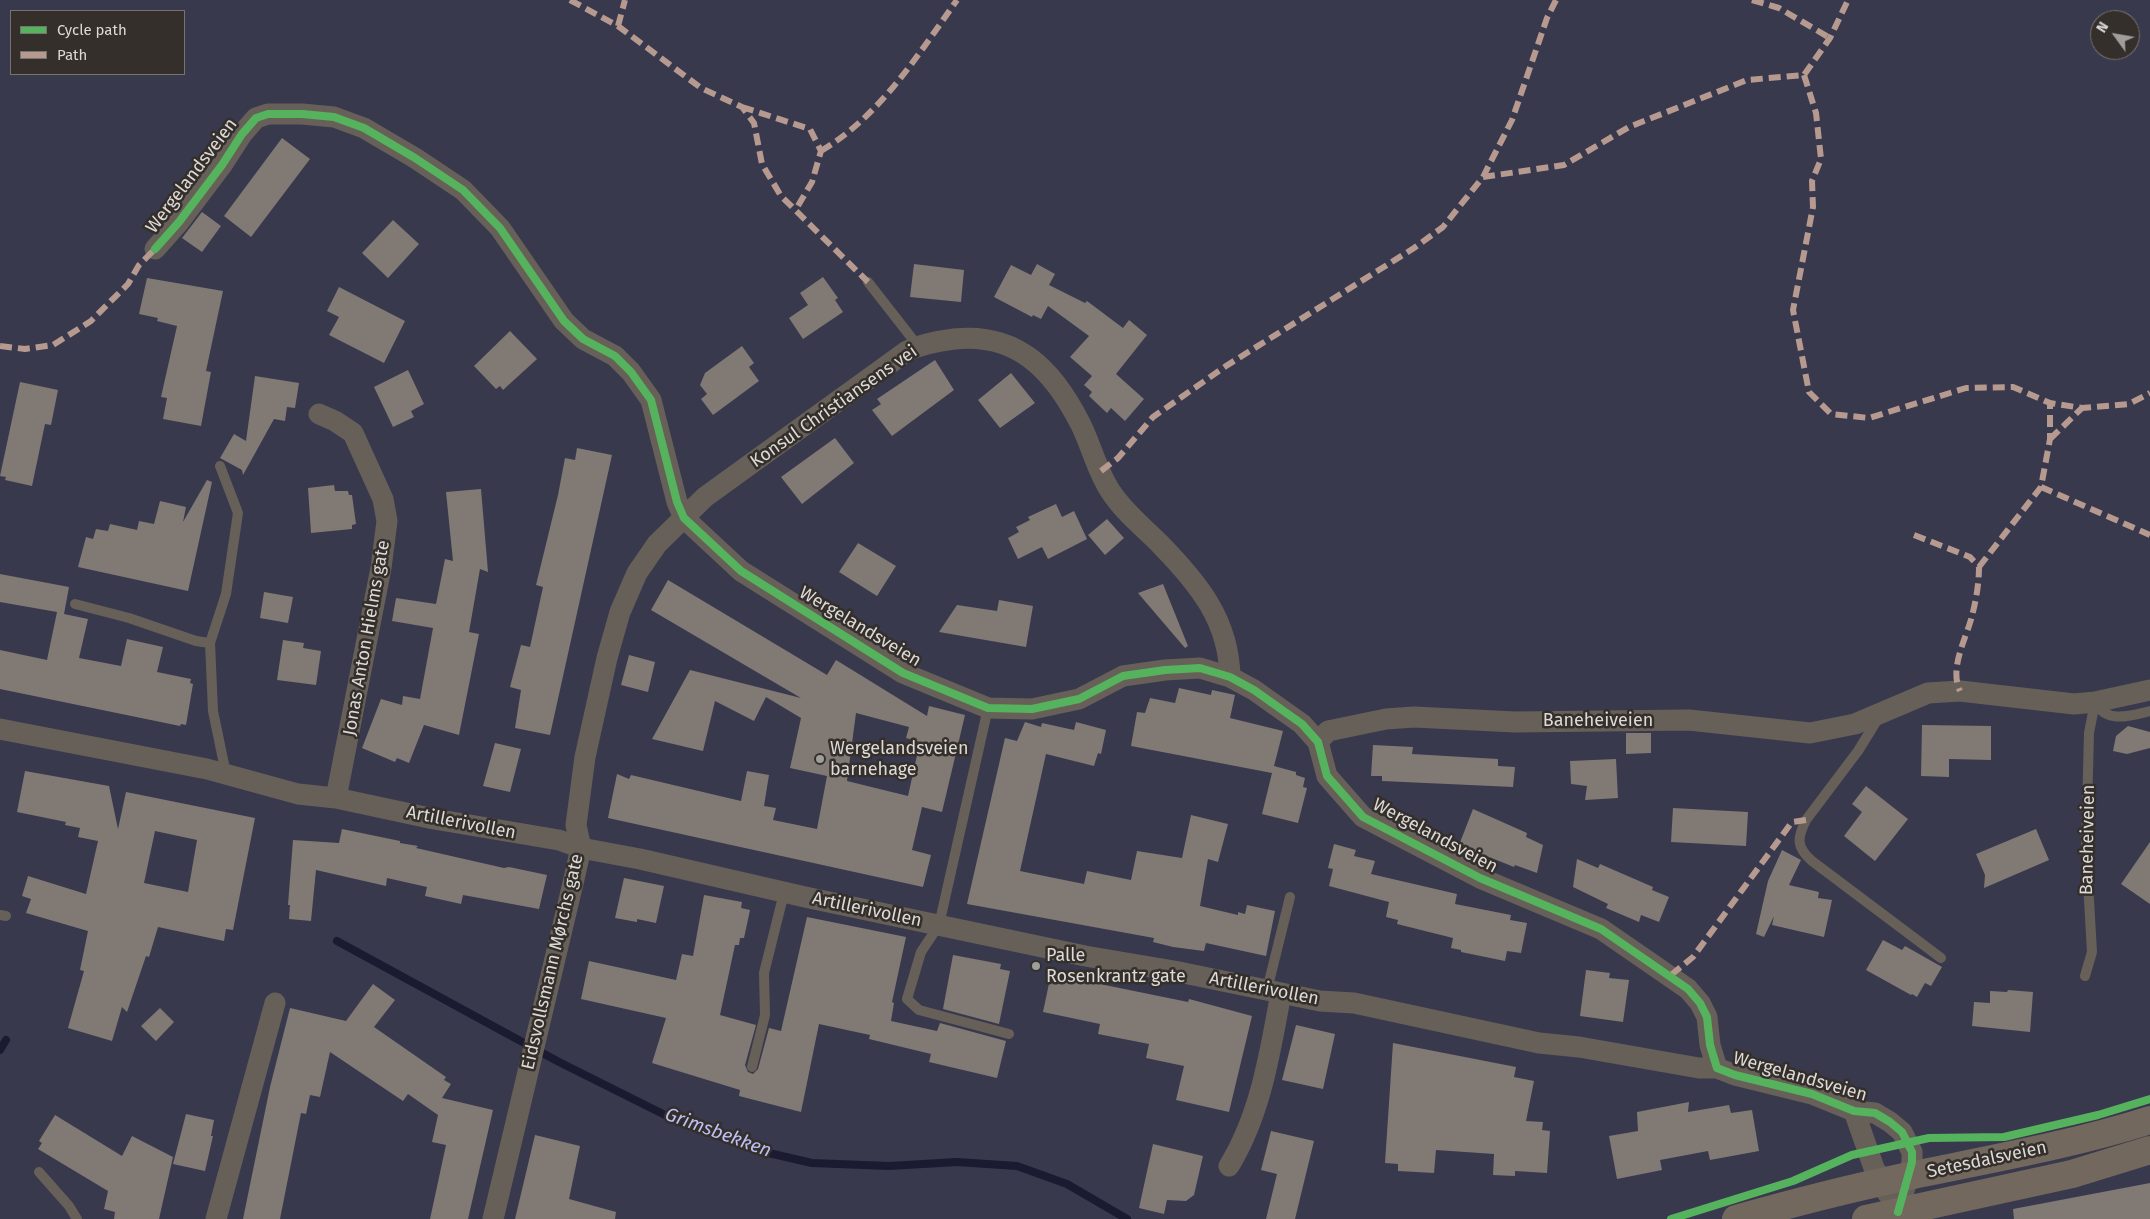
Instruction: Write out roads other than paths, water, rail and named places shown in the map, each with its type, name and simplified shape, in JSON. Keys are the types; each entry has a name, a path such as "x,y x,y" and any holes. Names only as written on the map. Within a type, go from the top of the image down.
{"highway":[{"name":"Setesdalsveien","path":"1736,1219 1806,1199 2037,1150 2150,1120"},
{"name":"Setesdalsveien","path":"1866,1219 2072,1174 2150,1150"}],"street":[{"name":"Wergelandsveien","path":"155,249 179,222 222,165 242,134 256,118 268,114 302,114 334,117 364,128 415,158 462,190 500,228 564,321 583,339 616,356 631,372 651,400 677,502 684,518 741,571 903,673 988,708 1032,709 1079,699 1123,676 1164,670 1200,668 1230,677 1273,702 1302,724 1318,742 1327,776 1363,817 1480,878 1600,929 1688,988 1700,1003 1707,1018 1710,1045 1717,1068 1735,1075 1812,1094 1854,1111 1875,1113 1902,1132 1912,1152 1912,1162 1894,1179"},
{"name":"Konsul Christiansens vei","path":"684,518 705,497 907,351 918,346 976,337 1007,344 1032,358 1066,397 1080,423 1110,490 1134,519 1190,578 1218,618 1230,654 1230,677"},
{"name":"Jonas Anton Hielms gate","path":"320,414 353,433 383,499 386,521 381,568 336,798"},
{"name":"Eidsvollsmann Mørchs gate","path":"493,1219 551,982 580,848 576,825 580,790 607,658 620,612 637,573 657,544 684,518"},
{"name":"Baneheiveien","path":"1318,742 1328,731 1386,719 1414,717 1514,722 1689,720 1810,733 1855,724 1928,693 1960,691 2074,704 2095,702 2150,690"},
{"name":"Artillerivollen","path":"0,729 226,774 298,794 336,798 434,819 559,840 580,848 640,859 784,893 1085,956 1320,1001 1354,1003 1539,1043 1579,1047 1699,1068 1717,1068"},
{"path":"1229,1166 1244,1142 1256,1110 1274,991"},
{"path":"216,1219 274,1003"},
{"name":"Wergelandsveien","path":"1854,1111 1894,1179 1898,1212"}],"lane":[{"path":"868,282 918,346"},
{"path":"220,466 238,513 226,594 210,643 213,711 226,774"},
{"path":"75,604 129,618 196,641 210,643"},
{"path":"2095,702 2099,711 2109,717 2127,716 2150,711"},
{"name":"Baneheiveien","path":"2085,976 2092,952 2086,848 2088,733 2095,702"},
{"path":"988,708 939,925 921,952 907,999 919,1010 1009,1034"},
{"path":"1880,714 1874,729 1806,820 1801,830 1799,842 1802,853 1941,958"},
{"path":"752,1067 765,1015 764,973 784,893"},
{"path":"1274,991 1290,897"},
{"path":"39,1172 69,1206 77,1219"}],"waterway":[{"name":"Grimsbekken","path":"337,941 559,1062 675,1120 760,1151 812,1163 889,1166 957,1162 1017,1166 1067,1184 1127,1219"},
{"name":"Grimsbekken","path":"0,1050 6,1040"}],"place":[{"name":"Wergelandsveien barnehage","path":"820,759"},
{"name":"Palle Rosenkrantz gate","path":"1036,966"}]}
